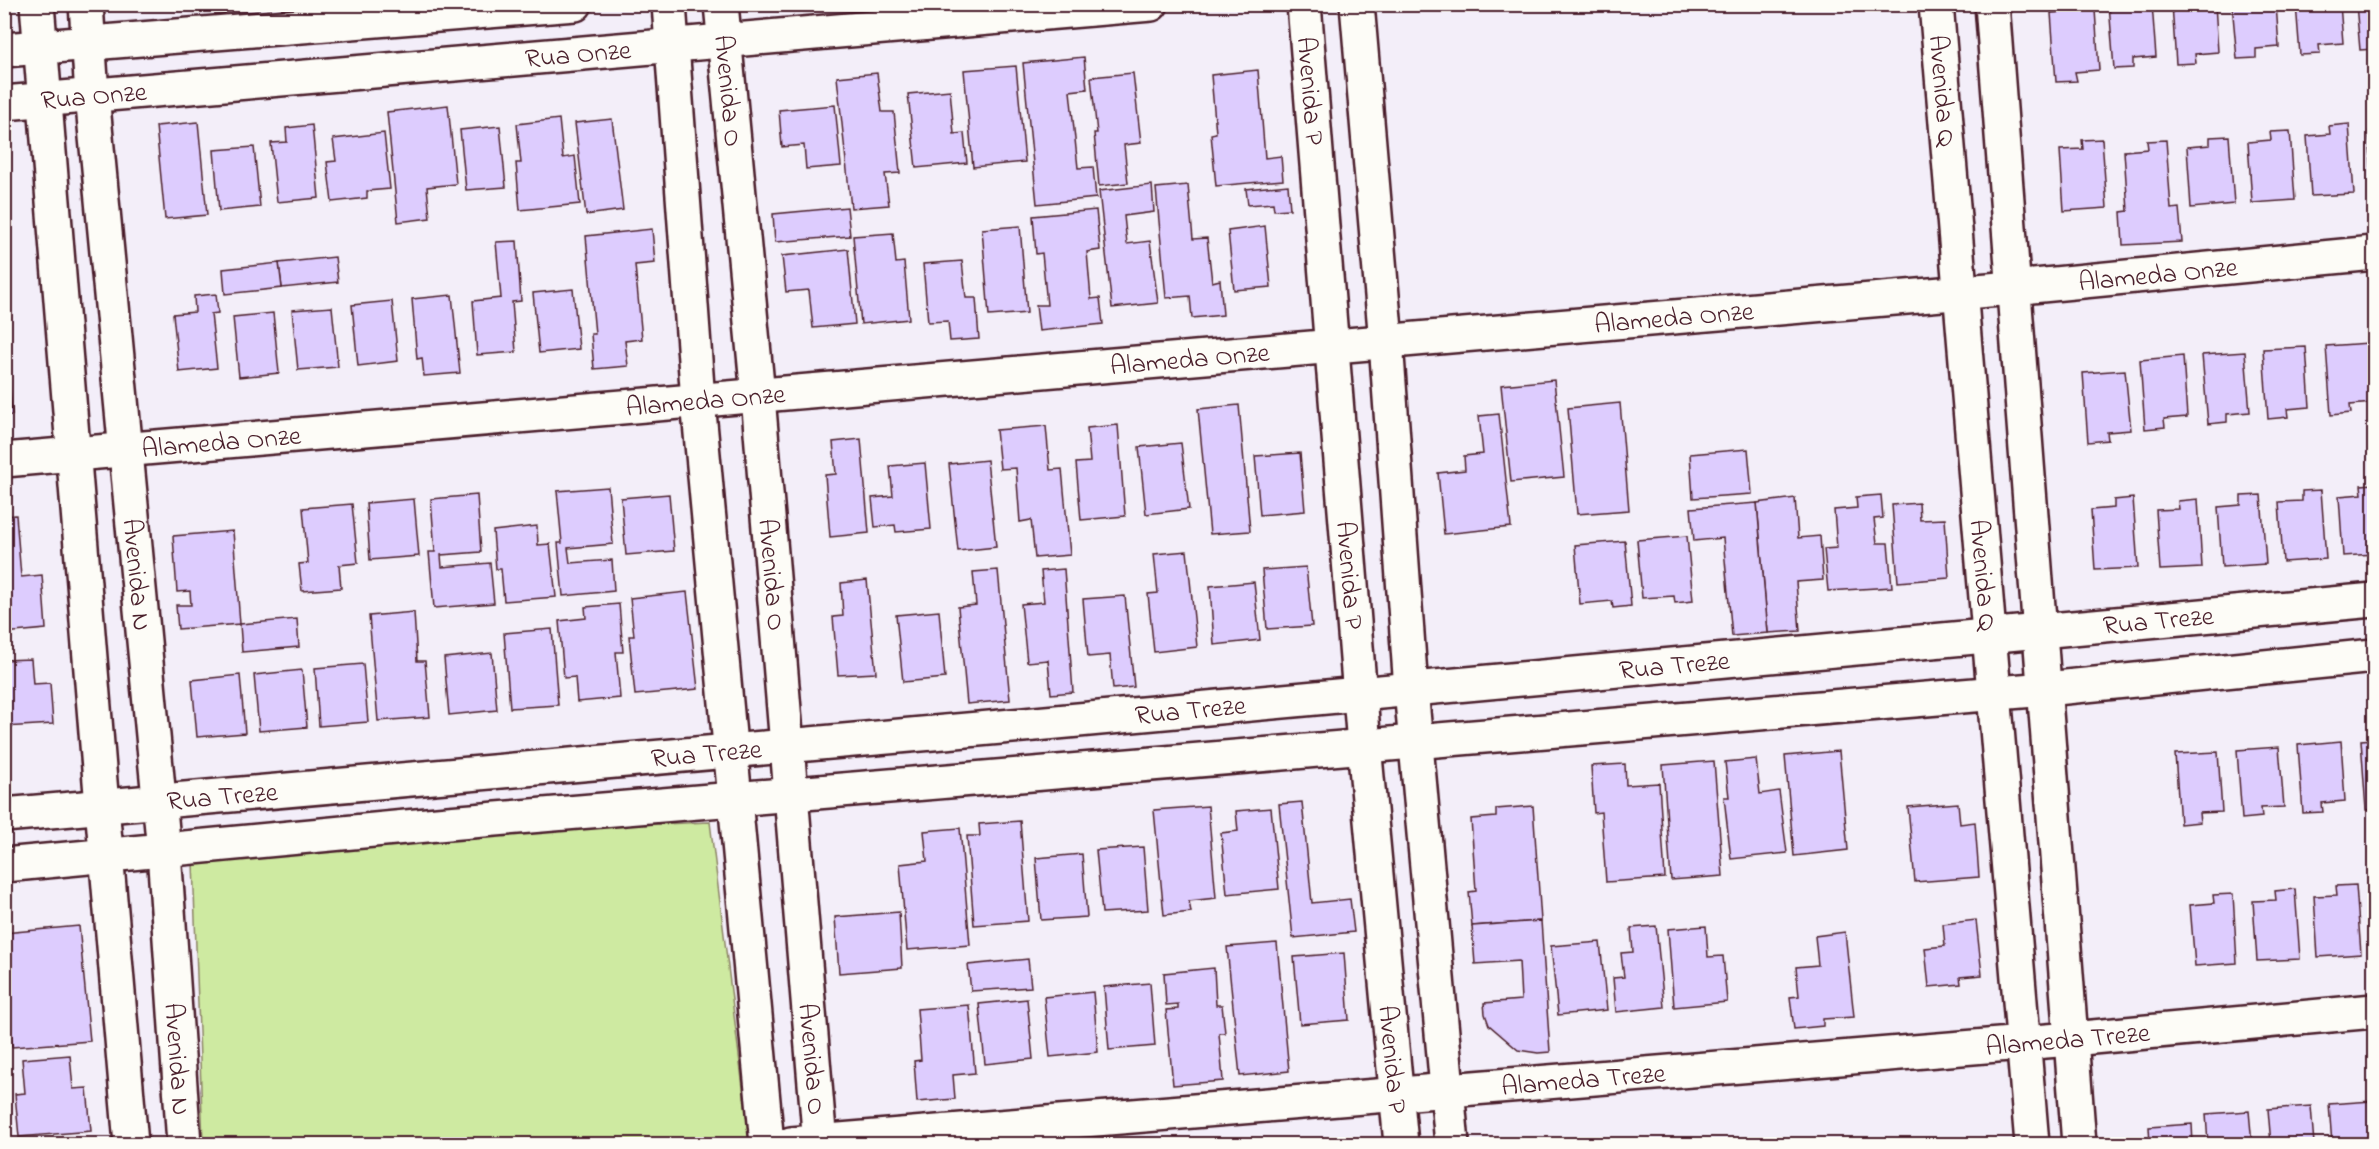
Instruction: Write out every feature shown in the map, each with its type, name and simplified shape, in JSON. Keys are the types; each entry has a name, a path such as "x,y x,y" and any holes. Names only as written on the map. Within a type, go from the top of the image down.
{"street":[{"name":"Avenida N","path":"37,4 131,1144"},
{"name":"Avenida N","path":"86,4 92,95 164,851 184,1144"},
{"name":"Rua Onze","path":"4,50 574,4"},
{"name":"Avenida O","path":"669,4 698,401 767,1144"},
{"name":"Avenida O","path":"721,4 758,396 790,794 810,1144"},
{"name":"Rua Onze","path":"4,103 1151,4"},
{"name":"Avenida P","path":"1304,4 1364,745 1401,1144"},
{"name":"Avenida P","path":"1357,4 1386,342 1411,689 1452,1144"},
{"name":"Avenida Q","path":"1936,4 2032,1144"},
{"name":"Avenida Q","path":"1992,4 2079,1144"},
{"name":"Alameda Onze","path":"4,460 2012,288 2374,253"},
{"name":"Rua Treze","path":"4,814 729,751 2374,600"},
{"name":"Rua Treze","path":"4,865 448,823 2046,689 2374,656"},
{"name":"Alameda Treze","path":"810,1144 2071,1039 2374,1011"}],"green space":[{"path":"710,822 750,1144 203,1144 193,862 450,833"}],"building":[{"path":"2109,4 2152,4 2156,57 2133,59 2133,68 2114,69"},
{"path":"2172,4 2215,4 2218,52 2195,54 2196,63 2176,64"},
{"path":"2232,4 2276,4 2279,47 2256,49 2256,58 2237,59"},
{"path":"2296,4 2340,4 2343,43 2319,45 2320,54 2300,55"},
{"path":"2356,4 2374,4 2374,49 2360,50"},
{"path":"2095,10 2099,70 2075,72 2077,81 2056,82 2051,13"},
{"path":"1084,57 1087,89 1070,91 1078,168 1093,167 1096,198 1037,204 1023,63"},
{"path":"1016,66 1025,162 973,167 964,70"},
{"path":"1258,70 1265,158 1281,156 1283,180 1216,186 1211,134 1216,133 1211,75"},
{"path":"877,73 882,112 894,112 900,173 885,174 889,205 851,208 837,77"},
{"path":"1133,73 1141,143 1124,145 1128,183 1099,186 1094,133 1097,133 1091,77"},
{"path":"950,90 954,134 964,133 967,163 916,168 908,94"},
{"path":"448,105 456,184 427,187 430,218 398,222 387,112"},
{"path":"835,105 841,166 806,169 804,145 782,147 779,110"},
{"path":"559,119 563,158 575,156 580,204 520,210 516,163 521,163 517,124"},
{"path":"612,119 623,210 586,215 575,123"},
{"path":"198,122 207,215 165,219 156,126"},
{"path":"2349,124 2354,194 2311,196 2307,136 2330,134 2329,126"},
{"path":"312,125 319,198 277,202 271,143 287,142 286,128"},
{"path":"500,126 506,187 466,190 460,130"},
{"path":"2290,131 2295,200 2252,203 2248,142 2271,140 2270,132"},
{"path":"2369,131 2374,131 2374,192 2373,192"},
{"path":"384,133 390,189 367,191 367,198 332,202 327,162 336,161 333,139"},
{"path":"2229,136 2234,204 2191,208 2187,147 2210,145 2210,137"},
{"path":"2102,139 2107,208 2064,211 2060,150 2083,149 2082,140"},
{"path":"2166,140 2171,209 2179,208 2182,242 2123,245 2121,212 2128,211 2124,151 2148,149 2147,141"},
{"path":"254,147 260,207 219,211 214,150"},
{"path":"1152,185 1154,212 1124,216 1127,244 1150,241 1158,303 1112,308 1099,191"},
{"path":"1188,185 1193,239 1207,238 1212,282 1220,280 1223,315 1192,318 1190,296 1166,298 1156,188"},
{"path":"1288,185 1290,209 1274,210 1273,203 1248,205 1246,189"},
{"path":"847,207 850,236 775,242 773,214"},
{"path":"1096,210 1100,250 1087,252 1091,299 1100,298 1103,324 1039,331 1036,305 1047,305 1042,253 1036,254 1033,216"},
{"path":"1020,226 1027,313 989,316 982,229"},
{"path":"1265,226 1271,287 1234,290 1228,231"},
{"path":"652,229 655,263 635,265 642,339 625,341 628,366 594,369 591,334 595,334 586,236"},
{"path":"893,233 896,263 904,262 909,319 861,324 853,236"},
{"path":"517,241 521,301 512,302 516,352 477,355 473,301 501,298 496,242"},
{"path":"848,249 855,324 813,328 809,290 786,292 782,256"},
{"path":"335,257 338,282 282,288 279,263"},
{"path":"962,261 966,298 976,298 979,339 950,341 948,321 928,322 923,264"},
{"path":"279,263 282,288 225,294 223,269"},
{"path":"573,289 579,349 539,353 533,293"},
{"path":"216,294 218,313 211,314 217,368 179,372 173,314 195,312 194,296"},
{"path":"452,295 460,373 424,376 422,358 417,359 412,299"},
{"path":"392,301 398,361 358,366 352,305"},
{"path":"4,304 12,415 4,416"},
{"path":"332,307 338,367 298,370 292,310"},
{"path":"273,313 279,373 239,377 233,317"},
{"path":"2369,343 2373,403 2350,405 2351,413 2331,415 2326,346"},
{"path":"2306,347 2310,407 2287,409 2288,417 2268,419 2263,349"},
{"path":"2245,352 2250,412 2227,414 2227,422 2208,424 2202,355"},
{"path":"2183,356 2187,417 2164,419 2165,427 2145,429 2140,360"},
{"path":"2125,370 2131,430 2107,432 2108,440 2088,442 2083,373"},
{"path":"1554,380 1564,477 1511,482 1501,385"},
{"path":"1620,403 1629,510 1577,514 1568,408"},
{"path":"1239,405 1250,531 1210,534 1198,409"},
{"path":"1499,414 1511,527 1444,534 1438,473 1465,470 1464,456 1483,454 1479,416"},
{"path":"1118,425 1125,516 1081,520 1076,463 1090,462 1087,428"},
{"path":"1046,426 1050,470 1062,469 1070,555 1035,558 1031,520 1020,522 1016,468 1000,469 996,430"},
{"path":"861,439 869,533 830,537 825,475 836,474 833,442"},
{"path":"1181,443 1189,509 1146,514 1139,447"},
{"path":"1748,449 1752,494 1693,498 1690,454"},
{"path":"1300,453 1305,511 1260,515 1255,456"},
{"path":"987,460 996,547 958,551 949,464"},
{"path":"925,463 931,529 896,532 895,525 875,527 872,498 893,496 890,466"},
{"path":"2374,484 2374,554 2343,556 2339,496 2362,494 2361,485"},
{"path":"608,487 613,544 568,548 570,563 612,560 614,591 563,596 558,543 562,543 557,491"},
{"path":"2321,490 2326,559 2283,562 2279,502 2302,501 2302,491"},
{"path":"669,494 674,551 626,555 621,498"},
{"path":"477,495 481,552 441,555 442,567 490,563 494,603 434,608 429,552 435,552 431,499"},
{"path":"1881,495 1883,518 1874,519 1877,543 1888,543 1892,587 1828,591 1824,549 1837,548 1834,510 1857,508 1856,497"},
{"path":"2261,495 2266,564 2222,567 2218,507 2241,505 2241,496"},
{"path":"1795,498 1798,538 1820,536 1823,580 1796,582 1800,631 1768,633 1757,503"},
{"path":"2133,498 2138,568 2095,570 2091,510 2114,508 2114,500"},
{"path":"414,499 419,556 370,560 366,503"},
{"path":"2198,499 2202,568 2160,570 2156,510 2179,509 2178,501"},
{"path":"1757,503 1768,633 1732,636 1723,538 1694,541 1691,508"},
{"path":"1919,503 1920,520 1945,519 1949,578 1898,582 1892,505"},
{"path":"352,504 358,563 339,565 341,588 302,591 299,564 308,563 303,508"},
{"path":"16,515 21,577 42,575 46,629 4,633 4,516"},
{"path":"537,526 538,545 550,544 556,597 504,601 501,569 496,569 493,531"},
{"path":"233,531 240,624 178,629 176,605 191,605 190,591 177,592 173,536"},
{"path":"1687,536 1693,601 1675,603 1674,596 1642,598 1637,540"},
{"path":"1625,541 1631,606 1613,608 1612,601 1580,604 1575,545"},
{"path":"1187,551 1197,647 1154,652 1148,594 1158,593 1154,554"},
{"path":"1306,567 1312,626 1267,629 1262,570"},
{"path":"1064,569 1073,692 1051,694 1048,660 1027,662 1021,604 1044,602 1041,571"},
{"path":"998,570 1010,700 967,704 958,607 976,605 973,572"},
{"path":"867,580 876,673 838,675 833,617 843,616 841,583"},
{"path":"1254,582 1260,640 1214,645 1210,586"},
{"path":"687,592 698,689 635,695 629,636 634,636 630,598"},
{"path":"1125,596 1134,687 1113,689 1110,655 1088,657 1083,599"},
{"path":"619,604 623,652 616,652 620,698 577,702 575,677 564,678 559,621 586,618 585,607"},
{"path":"939,611 945,678 903,682 896,615"},
{"path":"414,612 417,661 425,661 430,717 378,721 369,616"},
{"path":"297,619 299,647 242,652 240,624"},
{"path":"552,629 558,705 510,708 504,633"},
{"path":"492,653 497,710 449,715 444,658"},
{"path":"31,659 33,684 50,683 53,724 4,727 4,660"},
{"path":"363,664 368,722 319,726 315,668"},
{"path":"302,670 307,727 259,731 254,675"},
{"path":"240,675 245,733 197,737 192,680"},
{"path":"2374,739 2374,809 2366,810 2361,740"},
{"path":"2341,741 2345,801 2322,803 2323,812 2303,813 2298,745"},
{"path":"2279,747 2284,807 2261,808 2262,817 2242,819 2237,750"},
{"path":"1839,751 1848,850 1794,856 1785,756"},
{"path":"2218,752 2222,812 2199,813 2200,822 2180,824 2175,754"},
{"path":"1756,759 1760,794 1779,791 1787,853 1731,859 1724,797 1729,797 1725,762"},
{"path":"1714,761 1723,876 1671,880 1663,765"},
{"path":"1625,764 1626,785 1659,783 1665,878 1606,882 1601,812 1594,813 1591,766"},
{"path":"1302,802 1312,903 1350,899 1354,932 1293,938 1279,804"},
{"path":"1958,803 1960,824 1975,822 1979,877 1915,882 1908,807"},
{"path":"1208,806 1216,898 1189,901 1191,912 1164,915 1154,810"},
{"path":"1533,806 1541,921 1472,926 1469,892 1476,891 1471,819 1496,817 1496,809"},
{"path":"1271,808 1279,889 1227,894 1221,833 1238,831 1236,811"},
{"path":"1020,821 1028,921 974,925 967,836 980,836 979,824"},
{"path":"960,828 970,945 907,950 900,864 927,861 924,831"},
{"path":"1143,847 1148,910 1102,913 1096,850"},
{"path":"1082,854 1087,917 1041,920 1036,858"},
{"path":"2356,885 2361,954 2318,957 2314,896 2337,895 2336,886"},
{"path":"2295,889 2300,959 2257,961 2253,901 2276,900 2275,891"},
{"path":"2233,894 2237,963 2195,966 2190,905 2214,903 2213,895"},
{"path":"899,912 902,968 839,973 835,917"},
{"path":"1976,920 1982,975 1960,977 1961,984 1929,987 1925,948 1945,946 1943,924"},
{"path":"1541,921 1550,1052 1538,1053 1518,1050 1489,1025 1484,1003 1521,1000 1519,961 1475,964 1472,926"},
{"path":"79,926 90,1041 12,1047 4,933"},
{"path":"1656,926 1664,1007 1616,1012 1613,978 1624,977 1621,953 1633,952 1631,928"},
{"path":"1706,926 1708,957 1723,956 1727,1002 1674,1007 1668,929"},
{"path":"1845,932 1854,1017 1823,1019 1823,1026 1794,1029 1790,997 1799,996 1796,967 1818,965 1815,936"},
{"path":"1600,942 1607,1010 1558,1015 1551,946"},
{"path":"1277,943 1289,1071 1240,1076 1227,947"},
{"path":"1344,953 1349,1020 1300,1024 1294,957"},
{"path":"1028,959 1031,987 971,991 968,965"},
{"path":"1214,968 1216,1005 1222,1005 1225,1033 1219,1033 1223,1081 1173,1085 1166,1010 1178,1009 1178,1004 1166,1005 1164,973"},
{"path":"1150,983 1155,1046 1109,1050 1104,987"},
{"path":"1093,992 1098,1052 1050,1057 1044,997"},
{"path":"1027,999 1033,1059 985,1064 979,1004"},
{"path":"969,1005 975,1073 953,1075 955,1099 917,1102 914,1061 921,1060 917,1009"},
{"path":"70,1055 73,1089 87,1088 91,1131 19,1137 15,1094 25,1093 22,1059"},
{"path":"4,1058 12,1144 4,1144"},
{"path":"2372,1101 2374,1144 2332,1144 2329,1104"},
{"path":"2311,1106 2314,1144 2271,1144 2268,1109"},
{"path":"2249,1111 2252,1144 2208,1144 2206,1114"},
{"path":"2192,1124 2193,1144 2150,1144 2149,1127"}]}
